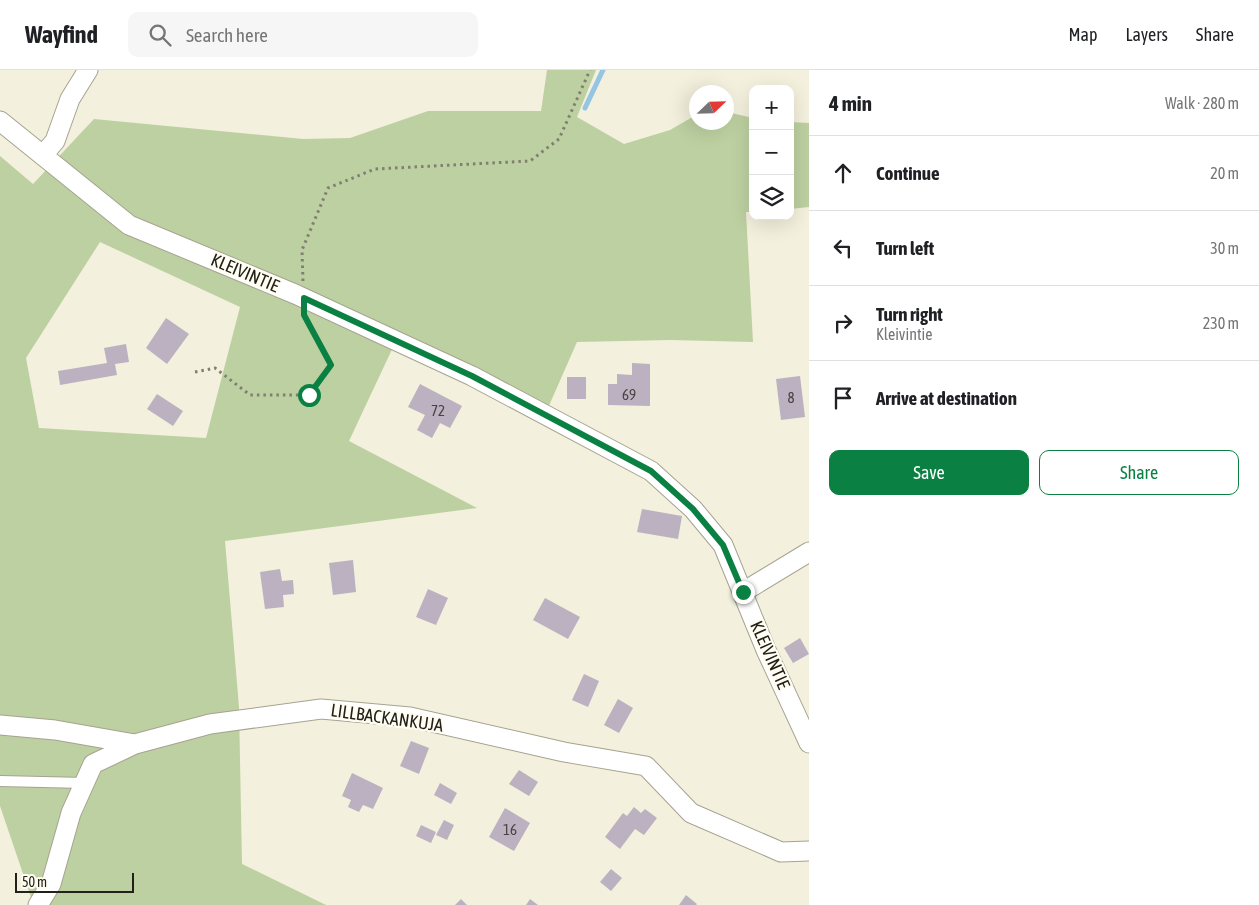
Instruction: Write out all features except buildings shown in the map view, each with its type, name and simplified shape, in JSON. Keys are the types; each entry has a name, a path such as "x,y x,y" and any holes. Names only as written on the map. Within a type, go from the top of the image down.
{"street":[{"path":"43,155 55,141 70,99 88,70"},
{"name":"KLEIVINTIE","path":"0,121 129,226 304,298 472,376 651,471 693,509 723,545 766,650 809,743"},
{"path":"743,592 809,552"},
{"name":"LILLBACKANKUJA","path":"38,905 51,884 71,813 93,764 134,744 210,724 321,709 410,717 564,752 646,766 691,813 781,852 809,851"},
{"path":"0,725 56,730 134,744"}],"lane":[{"path":"0,781 84,784"}],"path":[{"path":"195,372 214,368 250,395 309,395 331,365 304,315 302,250 328,188 375,169 530,161 560,139 590,70"}],"green space":[{"path":"547,70 596,70 577,117 624,144 670,130 689,119 689,130 734,130 734,114 749,117 749,212 746,212 753,342 670,340 577,342 544,417 395,343 349,441 477,508 225,541 239,707 242,864 326,905 31,905 33,903 0,806 0,156 33,184 94,119 303,139 350,138 428,111 541,111","holes":["100,242 240,307 206,438 39,428 26,358"]},
{"path":"794,122 809,123 809,207 794,209"}],"waterway":[{"path":"585,108 603,70"}],"route":[{"path":"309,395 331,365 304,315 304,298 472,376 651,471 693,509 723,545 743,592"}]}
